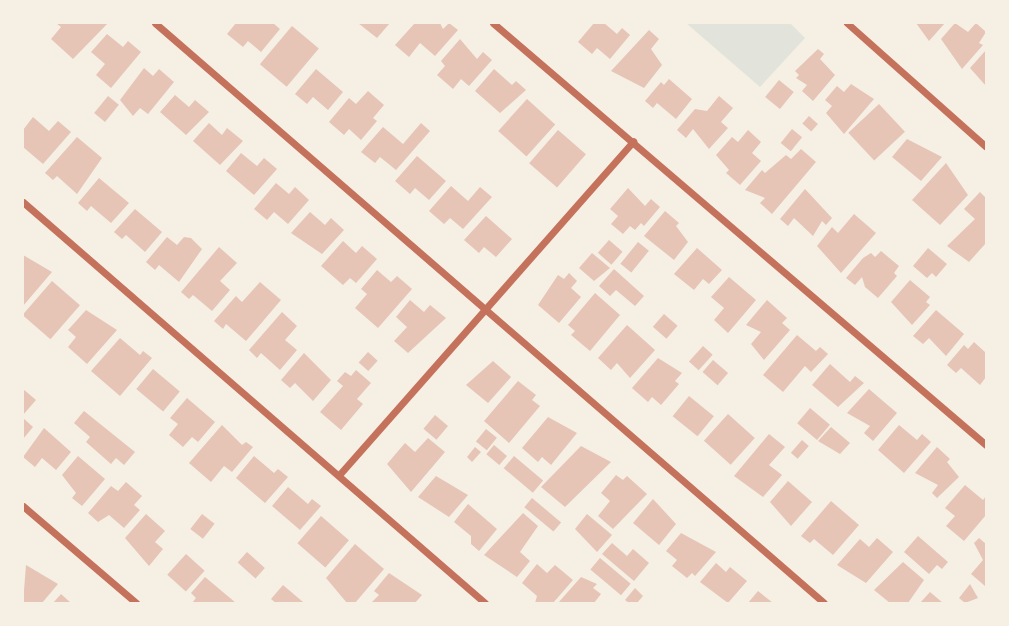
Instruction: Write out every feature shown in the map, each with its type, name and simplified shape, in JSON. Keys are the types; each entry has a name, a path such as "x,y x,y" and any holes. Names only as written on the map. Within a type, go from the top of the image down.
{"street":[{"path":"155,23 483,312 824,603"},
{"path":"493,23 986,445"},
{"path":"847,23 986,147"},
{"path":"339,475 633,141"},
{"path":"23,202 485,603"},
{"path":"23,506 136,603"}],"shaded area":[{"path":"686,23 790,23 805,38 760,87"}],"building":[{"path":"56,23 108,23 73,59 51,39 61,27"},
{"path":"236,23 273,23 280,29 261,52 248,41 243,47 227,34"},
{"path":"358,23 390,23 377,38"},
{"path":"415,23 440,23 443,29 449,23 458,30 435,56 420,43 409,57 395,45"},
{"path":"594,23 604,23 617,34 622,28 630,35 610,59 597,48 592,54 578,42"},
{"path":"916,23 945,23 929,41"},
{"path":"955,23 968,32 976,23 986,32 979,43 983,45 962,69 941,39"},
{"path":"292,26 319,48 287,87 260,64"},
{"path":"649,30 659,39 651,49 662,65 644,88 611,71"},
{"path":"107,34 123,47 128,41 141,52 111,88 96,75 105,64 91,52"},
{"path":"460,39 477,59 483,52 492,60 469,86 461,79 453,89 437,75 445,66 441,61"},
{"path":"818,49 824,54 820,59 835,75 813,101 802,91 807,85 796,78 799,75 795,71"},
{"path":"986,50 986,86 970,68"},
{"path":"144,68 153,76 159,69 174,82 148,114 140,108 133,116 120,100"},
{"path":"316,69 343,92 328,110 313,97 307,104 295,94"},
{"path":"494,69 512,85 516,81 526,90 500,113 475,91"},
{"path":"669,79 692,99 676,119 657,103 653,108 645,101 661,82 664,85"},
{"path":"779,80 794,92 780,109 765,97"},
{"path":"851,84 874,99 844,134 826,113 832,106 825,100 837,86 844,92"},
{"path":"368,91 384,105 373,118 377,121 361,140 349,129 344,135 329,122 349,98 356,104"},
{"path":"175,95 189,107 195,100 209,112 186,135 160,112"},
{"path":"108,96 119,105 105,122 94,113"},
{"path":"719,96 733,108 721,122 728,128 709,149 693,129 686,138 677,130 695,109 707,111"},
{"path":"527,99 555,124 526,156 498,131"},
{"path":"879,104 905,132 874,160 848,133"},
{"path":"809,116 818,124 811,131 802,123"},
{"path":"33,117 49,131 58,121 71,132 43,164 23,147 23,130"},
{"path":"209,123 222,135 227,128 243,141 220,165 193,141"},
{"path":"421,123 430,131 396,170 380,157 375,163 361,152 383,127 403,144"},
{"path":"792,129 802,137 791,151 781,143"},
{"path":"558,130 586,154 557,187 529,163"},
{"path":"748,130 761,142 752,153 761,161 740,185 726,173 729,170 716,155 732,137 738,142"},
{"path":"77,137 102,158 77,194 57,176 53,180 45,173"},
{"path":"907,139 942,157 921,181 892,157"},
{"path":"801,149 816,162 772,214 760,203 765,198 745,190 762,170 765,173 786,155 791,159"},
{"path":"241,153 257,166 264,158 277,169 254,195 226,171"},
{"path":"417,156 446,181 429,200 415,188 410,194 395,181"},
{"path":"946,163 968,195 940,225 912,200"},
{"path":"99,178 129,203 111,223 91,206 87,211 78,203"},
{"path":"276,183 289,194 295,187 309,200 288,224 274,212 267,220 254,209"},
{"path":"451,186 468,201 480,187 492,197 463,229 450,218 444,224 429,211"},
{"path":"628,188 645,206 651,199 660,207 644,226 641,223 635,230 630,226 623,234 611,224 618,216 610,209"},
{"path":"805,189 832,218 826,225 822,221 813,236 794,218 788,226 780,219"},
{"path":"980,192 986,198 986,243 969,262 947,246 975,219 964,209"},
{"path":"135,209 162,232 145,252 126,235 122,239 114,232"},
{"path":"665,211 679,223 676,226 688,242 674,260 644,236"},
{"path":"310,212 325,225 331,218 344,230 322,254 291,233"},
{"path":"854,214 876,233 841,273 817,246 832,227 838,233"},
{"path":"486,216 512,239 496,257 484,247 479,253 464,240"},
{"path":"167,237 177,245 184,237 191,238 202,249 179,282 159,265 155,270 146,262"},
{"path":"609,240 623,252 611,265 598,253"},
{"path":"343,241 356,253 362,246 377,259 356,283 350,278 343,285 321,266"},
{"path":"638,242 649,251 631,273 620,264"},
{"path":"219,247 237,263 220,281 230,290 212,311 193,295 189,299 181,292"},
{"path":"697,248 722,270 709,284 703,279 694,290 674,274"},
{"path":"928,248 947,264 936,277 932,273 927,278 913,266"},
{"path":"881,251 899,266 894,273 897,276 878,298 865,287 862,277 855,285 846,278 863,258 871,253 875,257"},
{"path":"592,253 610,268 594,281 579,268"},
{"path":"23,255 52,272 23,306"},
{"path":"614,269 644,296 635,306 616,290 610,296 599,286"},
{"path":"377,270 391,282 397,276 412,289 378,328 355,308 367,294 361,289"},
{"path":"569,273 577,281 571,288 581,297 559,323 538,305 558,275 564,279"},
{"path":"729,277 756,300 728,333 714,320 724,308 711,297"},
{"path":"910,280 930,297 926,302 930,305 912,325 891,302"},
{"path":"52,281 80,305 50,339 23,314"},
{"path":"260,282 281,300 246,341 226,324 223,329 214,321 236,296 242,302"},
{"path":"595,293 620,315 590,351 571,335 575,331 568,325"},
{"path":"410,300 424,312 430,305 446,318 408,353 394,341 407,327 396,317"},
{"path":"767,300 787,318 782,323 790,330 764,360 751,344 761,332 746,325"},
{"path":"86,310 117,330 87,364 68,347 76,337 68,330"},
{"path":"936,310 964,334 946,356 929,338 923,344 913,336"},
{"path":"282,312 297,326 285,340 297,350 280,370 261,353 257,358 249,350"},
{"path":"664,314 678,326 666,339 653,327"},
{"path":"627,325 655,350 630,378 617,363 611,370 598,358"},
{"path":"797,335 816,351 820,347 828,354 811,372 805,366 783,392 763,375"},
{"path":"120,338 140,355 143,351 152,358 120,396 91,371"},
{"path":"974,342 986,353 986,377 980,385 961,368 956,373 947,365 964,345 968,349"},
{"path":"703,346 713,355 699,370 689,362"},
{"path":"368,352 378,361 368,371 359,362"},
{"path":"304,353 331,380 313,401 295,383 290,388 281,380"},
{"path":"658,358 682,373 675,381 679,384 661,405 652,397 648,402 632,388"},
{"path":"713,360 728,373 718,385 703,372"},
{"path":"493,361 511,377 488,403 466,385"},
{"path":"830,364 850,382 855,376 864,383 838,407 812,385"},
{"path":"153,369 180,391 163,411 136,389"},
{"path":"356,370 371,383 357,399 363,404 341,430 320,412 343,386 337,381 345,372 351,376"},
{"path":"518,381 536,395 532,400 540,406 509,443 484,421"},
{"path":"23,389 36,400 23,415"},
{"path":"869,389 897,413 873,441 864,433 870,426 847,413"},
{"path":"689,396 714,416 698,436 673,416"},
{"path":"187,398 215,422 198,442 192,437 183,447 169,435 178,424 170,418"},
{"path":"810,408 830,425 817,440 797,423"},
{"path":"84,411 135,452 124,465 116,458 111,464 86,442 90,437 74,423"},
{"path":"728,414 755,438 731,465 704,441"},
{"path":"435,415 448,426 436,440 423,429"},
{"path":"548,417 577,433 551,465 542,457 538,462 522,448"},
{"path":"23,418 33,427 23,439"},
{"path":"222,425 242,445 246,442 253,447 232,472 224,466 211,482 189,463"},
{"path":"899,425 917,440 922,434 931,442 904,473 878,450"},
{"path":"831,427 850,443 840,454 818,441"},
{"path":"44,428 71,452 56,470 42,458 35,467 23,457"},
{"path":"486,429 497,438 487,450 476,441"},
{"path":"769,434 785,447 769,465 782,475 763,497 734,476"},
{"path":"428,438 445,452 411,492 387,464 405,443 415,452"},
{"path":"802,440 809,446 798,459 791,453"},
{"path":"494,445 507,456 499,465 486,454"},
{"path":"581,446 611,462 565,507 541,487"},
{"path":"475,447 481,452 472,462 467,457"},
{"path":"937,447 950,459 947,462 959,477 937,498 932,493 938,485 915,473"},
{"path":"78,456 105,479 82,506 72,498 76,493 62,475"},
{"path":"254,456 274,473 278,469 288,477 265,503 236,478"},
{"path":"514,456 543,480 533,493 504,468"},
{"path":"616,475 623,480 627,476 647,494 613,529 598,516 610,501 601,493"},
{"path":"436,476 468,495 449,517 418,497"},
{"path":"788,481 812,502 791,526 770,502"},
{"path":"126,482 142,496 134,505 140,510 124,528 109,515 98,522 88,513 111,486 118,491"},
{"path":"965,485 983,500 986,496 986,515 964,541 946,526 955,516 945,508"},
{"path":"288,487 308,504 312,499 321,506 300,530 272,506"},
{"path":"532,498 561,522 553,532 524,507"},
{"path":"653,499 676,524 659,545 633,523"},
{"path":"831,501 859,525 833,555 814,539 810,543 801,536"},
{"path":"468,504 497,529 479,551 471,544 471,536 454,522"},
{"path":"523,513 538,526 520,552 530,561 517,577 484,555"},
{"path":"146,514 165,531 155,542 163,549 149,566 125,538"},
{"path":"202,514 215,524 203,539 190,529"},
{"path":"587,514 612,535 597,552 575,529"},
{"path":"321,516 349,540 325,567 297,543"},
{"path":"681,533 716,552 695,576 692,573 687,578 672,566 677,560 666,551"},
{"path":"918,536 948,562 942,569 937,565 929,574 904,552"},
{"path":"877,538 893,552 866,583 837,565 860,539 869,547"},
{"path":"979,538 986,544 985,586 971,574 983,560 974,543"},
{"path":"612,543 627,556 633,549 649,563 634,581 602,554"},
{"path":"355,544 384,569 355,603 347,603 326,578"},
{"path":"247,552 265,568 255,578 238,562"},
{"path":"186,554 205,571 186,592 167,575"},
{"path":"600,558 631,584 621,595 590,569"},
{"path":"903,562 924,580 908,603 890,603 874,590"},
{"path":"716,563 726,572 730,567 747,581 728,603 700,582"},
{"path":"537,564 547,573 555,565 573,580 553,603 535,603 537,596 522,583"},
{"path":"26,565 58,584 42,603 23,603"},
{"path":"389,573 422,595 415,603 371,603 379,595 374,591"},
{"path":"205,577 236,603 192,603 196,598 191,593"},
{"path":"581,577 597,584 593,588 601,594 594,603 558,603"},
{"path":"970,584 978,598 965,603 959,598"},
{"path":"283,585 303,602 276,603 271,599"},
{"path":"635,588 643,596 637,603 629,603 625,600"},
{"path":"758,591 773,603 748,603"},
{"path":"930,592 943,603 920,603"},
{"path":"61,594 71,603 53,603"}]}
